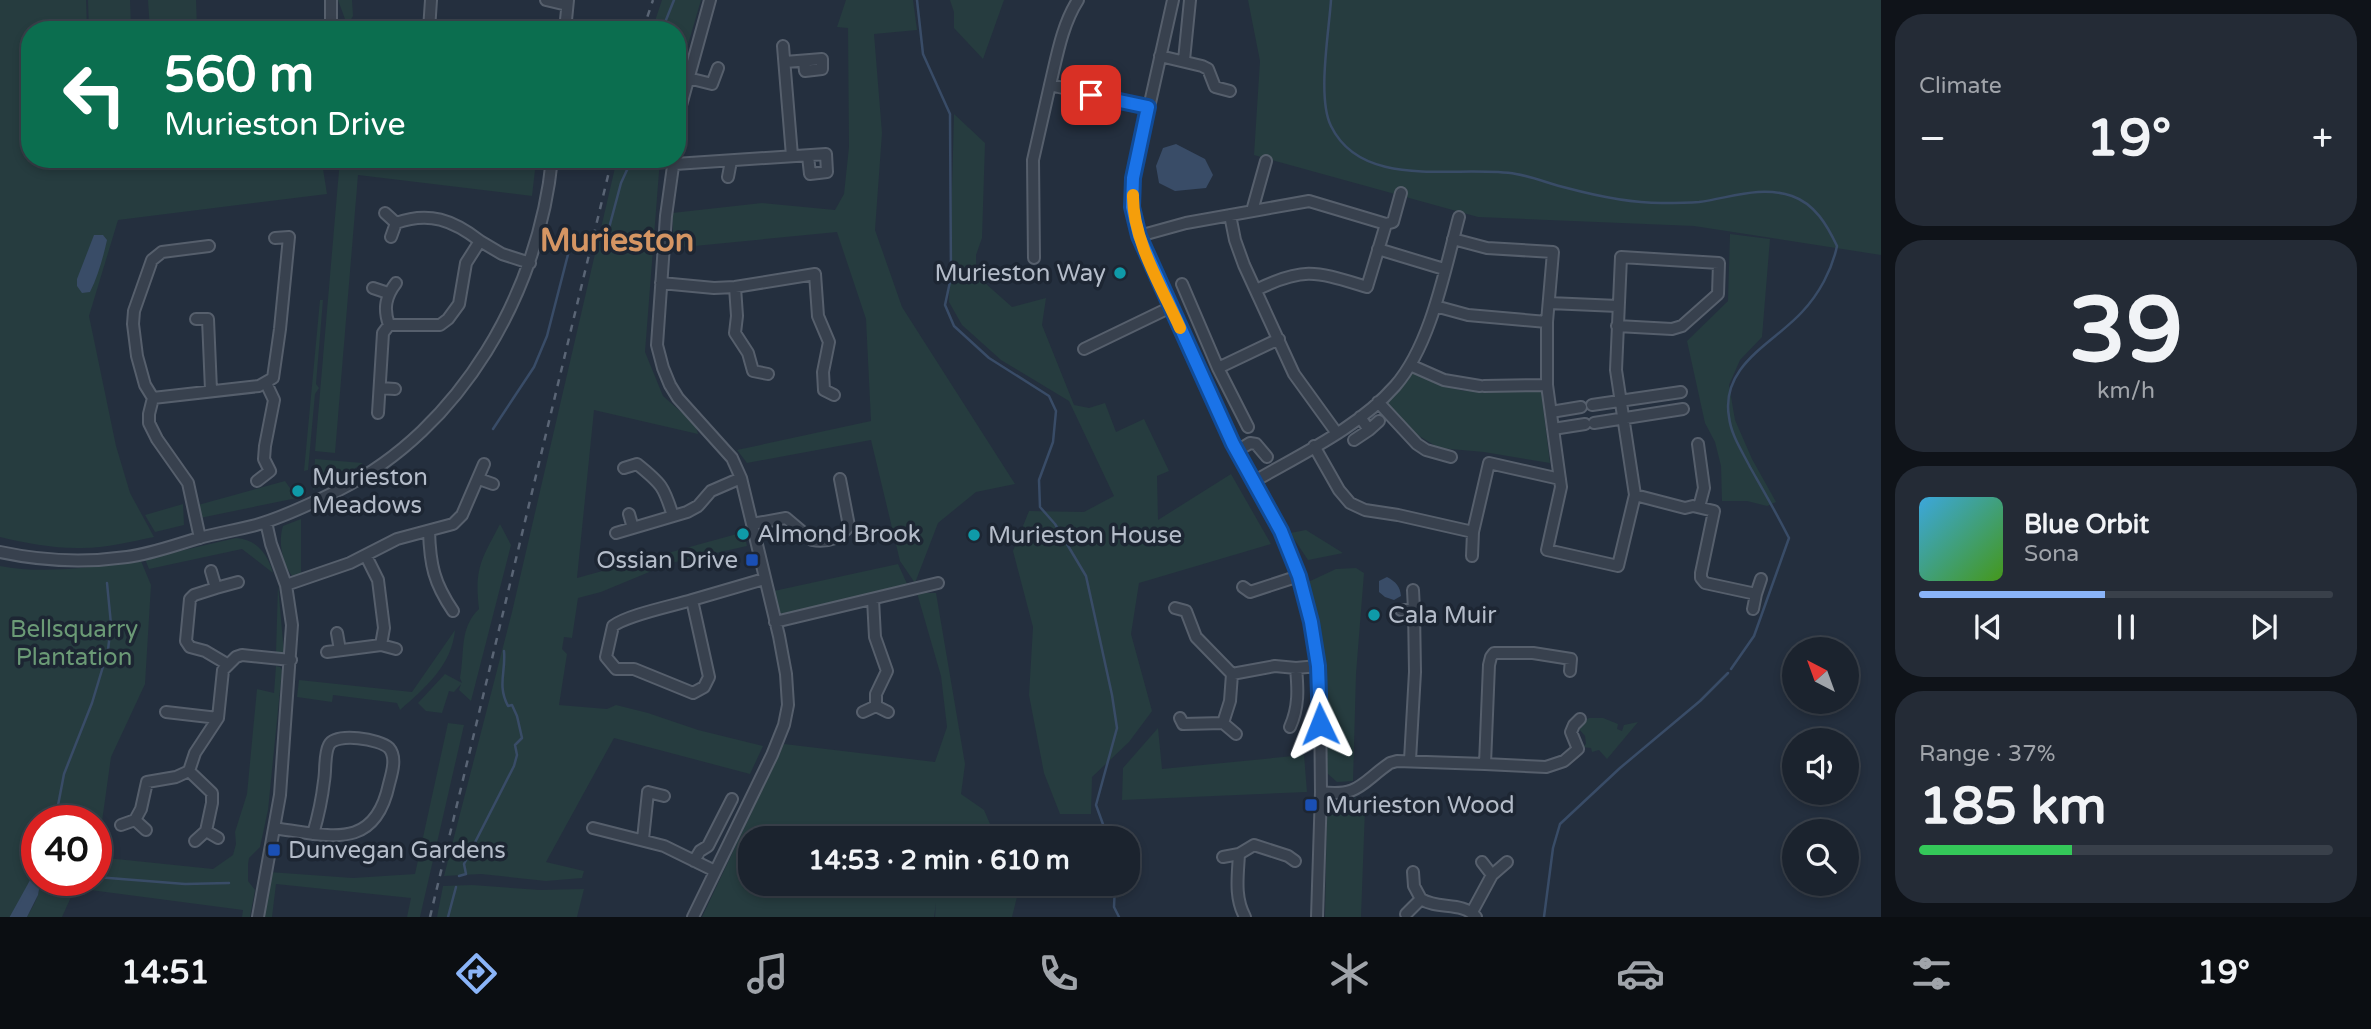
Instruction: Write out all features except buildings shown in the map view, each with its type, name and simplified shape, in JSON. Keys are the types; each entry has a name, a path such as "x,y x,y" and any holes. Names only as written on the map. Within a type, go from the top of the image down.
{"street":[{"path":"331,0 331,21"},
{"path":"430,21 431,0"},
{"path":"546,0 568,3 566,21"},
{"path":"686,86 710,0"},
{"path":"1037,251 1032,160 1059,44 1078,0"},
{"path":"1173,0 1133,178 1132,207 1139,236 1237,451 1281,531 1299,576 1311,622 1318,666 1321,792 1317,917"},
{"path":"1184,60 1190,0"},
{"path":"783,47 792,156"},
{"path":"1160,56 1184,60 1208,69 1215,87 1230,91"},
{"path":"785,62 804,61"},
{"path":"712,84 718,68"},
{"path":"688,78 712,84 720,94"},
{"path":"1050,85 1148,107"},
{"path":"686,162 808,156"},
{"path":"727,177 731,161"},
{"path":"1252,211 1266,161"},
{"path":"0,552 32,559 78,561 127,557 261,523 321,499 359,479 407,444 434,419 485,354 517,295 530,263 549,189 551,168"},
{"path":"674,168 666,215 657,345 663,369 678,398 732,458 741,478 775,622 788,693 784,725 693,917"},
{"path":"1139,236 1173,226 1309,201 1386,224 1393,222 1401,193"},
{"path":"385,213 396,223"},
{"path":"1230,215 1235,240 1294,374 1336,432"},
{"path":"396,223 422,217 438,217 452,222 502,254 530,263"},
{"path":"1253,482 1360,417 1396,385 1422,344 1459,217"},
{"path":"391,237 396,223"},
{"path":"1256,290 1298,273 1319,274 1367,287 1386,224"},
{"path":"275,239 301,234"},
{"path":"153,398 267,383 273,378 289,237"},
{"path":"1453,239 1487,248 1553,252 1547,322 1547,385 1561,487 1547,550 1618,566 1634,495 1616,370 1617,326 1621,257 1719,263 1718,294 1682,326 1672,329 1617,326"},
{"path":"389,325 440,325 448,319 459,304 466,263 480,241"},
{"path":"200,538 188,483 149,423 153,398 145,385 132,324 134,311 156,255 197,254 209,246"},
{"path":"1378,249 1444,269"},
{"path":"661,283 735,287 814,268 818,316 829,342 823,372 829,393 813,396"},
{"path":"389,325 386,315 388,293 396,283"},
{"path":"1182,284 1218,368 1248,427"},
{"path":"735,287 735,333 748,353 749,374 768,374"},
{"path":"373,288 388,293"},
{"path":"1549,303 1618,306"},
{"path":"1435,306 1468,315 1547,322"},
{"path":"1091,349 1171,307"},
{"path":"207,318 211,390"},
{"path":"378,413 383,333 389,325"},
{"path":"1218,368 1279,340"},
{"path":"1410,365 1444,380 1482,386 1547,385"},
{"path":"257,481 275,471 264,458 274,400 267,383"},
{"path":"380,388 396,389"},
{"path":"1550,412 1681,392"},
{"path":"1378,402 1417,444 1426,450 1451,457"},
{"path":"1553,429 1683,409"},
{"path":"1360,417 1368,430"},
{"path":"1354,440 1379,421"},
{"path":"1237,451 1250,443 1256,444 1267,457"},
{"path":"1698,444 1704,488 1699,507"},
{"path":"1314,446 1339,490 1350,503 1365,510 1473,532"},
{"path":"637,464 642,452"},
{"path":"1472,556 1473,532 1489,463 1560,479"},
{"path":"286,585 323,574 366,556 397,539 453,524 462,515 484,464"},
{"path":"637,464 663,486 673,516"},
{"path":"624,468 637,464"},
{"path":"616,533 688,512 698,506 711,491 741,478"},
{"path":"479,479 494,484"},
{"path":"752,524 786,518 808,538 817,542 843,535 849,526 840,479"},
{"path":"1634,495 1685,508 1714,510 1701,579 1705,583 1756,594"},
{"path":"830,498 844,496"},
{"path":"629,514 633,528"},
{"path":"258,917 279,795 292,625 286,585 261,523"},
{"path":"429,531 430,564 440,601 453,611"},
{"path":"366,556 378,580 384,628 381,645"},
{"path":"211,571 216,588"},
{"path":"1247,593 1299,576"},
{"path":"692,600 709,677 704,687 693,692 634,669 617,669 612,666 606,657 613,626 623,618 639,616 692,600 764,579"},
{"path":"1753,609 1760,579"},
{"path":"227,664 205,651 190,647 186,641 190,599 194,595 238,582"},
{"path":"775,622 938,583"},
{"path":"1410,760 1415,672 1413,590"},
{"path":"873,599 877,646 887,671 876,694 876,706"},
{"path":"1183,608 1191,639 1232,674"},
{"path":"1401,610 1414,610"},
{"path":"337,633 340,650"},
{"path":"327,652 381,645 396,649"},
{"path":"1485,764 1491,657 1500,652 1510,652 1571,659"},
{"path":"121,825 135,820 141,809 146,782 176,777 189,771 195,752 218,718 223,670 227,664 242,655 291,660"},
{"path":"1232,674 1275,666 1318,666"},
{"path":"1296,668 1296,721"},
{"path":"1223,723 1230,701 1232,674"},
{"path":"180,699 171,712 218,718"},
{"path":"863,712 876,706"},
{"path":"876,706 888,712"},
{"path":"1578,750 1571,732 1580,719"},
{"path":"1182,723 1223,723 1236,734"},
{"path":"274,828 313,834 340,836 363,829 374,822 389,788 393,765 393,755 389,748 381,743 345,737 334,739 328,745 324,782 313,834"},
{"path":"1321,792 1351,792 1390,763 1410,760 1546,767 1564,761 1578,750 1590,752"},
{"path":"189,771 212,793 206,831 195,841"},
{"path":"635,789 664,796"},
{"path":"643,839 648,792"},
{"path":"694,861 700,851 708,846 732,799"},
{"path":"135,820 146,830"},
{"path":"593,828 664,846 715,871"},
{"path":"206,831 218,838"},
{"path":"1223,857 1239,854 1254,845 1292,856"},
{"path":"1239,854 1237,888 1240,908 1245,917"},
{"path":"1482,862 1492,875"},
{"path":"1413,872 1414,886 1421,899 1428,904 1462,908 1474,915 1492,875 1507,862"},
{"path":"1406,914 1421,899"}],"green space":[{"path":"0,0 86,0 87,21 21,21 21,168 323,169 327,194 118,220 89,316 116,446 130,493 154,537 116,545 67,548 0,537"},
{"path":"88,0 130,0 131,21 89,21"},
{"path":"148,0 196,0 197,21 149,21"},
{"path":"338,0 352,0 353,16 350,21 345,19"},
{"path":"662,0 701,0 686,51 686,21 655,21"},
{"path":"846,0 913,0 917,30 874,34 882,133 875,230 902,307 1015,484 976,492 938,523 915,583 900,561 871,440 747,463 737,450 871,421 866,319 837,232 674,248 672,213 762,203 835,210 844,194 849,147 848,28 837,27"},
{"path":"950,0 1004,0 983,59 954,28 954,12"},
{"path":"1248,0 1881,0 1881,255 1694,226 1478,217 1254,155 1260,61"},
{"path":"954,114 985,143 982,238 976,255 976,275 1012,307 1046,298 1042,325 1074,405 1089,408 1105,403 1116,432 1144,419 1169,471 1157,476 1158,520 1231,474 1271,544 1139,583 1131,634 1152,711 1129,742 1092,777 1091,814 1060,814 1044,773 1029,695 1033,627 1013,551 1029,511 1084,512 1114,496 1069,401 1001,360 962,325 949,302"},
{"path":"339,168 535,170 532,196 358,175 335,453 315,451"},
{"path":"615,168 659,168 645,352 663,396 695,424 698,434 594,410 577,578 744,532 747,546 671,563 601,592 578,598 572,638 564,637 562,649 567,654 559,705 607,709 616,705 763,746 750,774 614,738 546,862 584,871 582,878 546,881 481,874 444,876 512,612"},
{"path":"1730,234 1770,239 1762,337 1740,360 1729,385 1735,420 1752,459 1776,502 1767,506 1747,501 1722,501 1721,466 1715,442 1705,423 1687,341 1728,301"},
{"path":"320,300 323,300 316,384 319,388 315,394 308,470 304,471"},
{"path":"1410,371 1443,386 1464,391 1541,390 1550,463 1439,448 1406,428 1382,403"},
{"path":"315,459 363,463 342,477 313,490"},
{"path":"285,481 297,498 200,518 198,505"},
{"path":"183,504 184,525 155,532 145,515"},
{"path":"301,519 301,574 292,576 282,552 282,532 283,526"},
{"path":"500,524 511,545 471,701 459,690 461,684 454,692 449,691 442,713 426,711 418,703 445,674 462,683 460,678 466,632 468,624 479,609 478,583 481,564"},
{"path":"1306,530 1343,553 1308,560 1290,533"},
{"path":"236,538 250,541 260,549 273,573 242,549 149,569 145,559"},
{"name":"Bellsquarry Plantation","path":"141,561 151,585 145,684 111,757 104,805 21,805 22,896 11,917 0,917 0,566 35,570"},
{"path":"898,564 908,586 780,614 774,591"},
{"path":"1356,568 1364,573 1356,674 1353,781 1337,782 1327,773 1320,654 1306,583 1336,569"},
{"path":"278,585 284,653 276,653"},
{"path":"917,593 936,593 965,764 961,794 984,810 991,826 745,826 784,744 935,762 947,727 941,676"},
{"path":"455,630 453,643 443,665 428,684 400,710 397,703 333,695 332,702 297,697 299,680 412,692"},
{"name":"Bellsquarry Plantation","path":"276,666 282,670 268,810 260,847 249,858 248,881 255,890 250,917 242,917 243,910 112,893 112,859 213,869 233,855 235,832 247,794 257,689 274,693"},
{"path":"1589,718 1603,718 1618,724 1617,729 1622,731 1624,725 1638,722 1607,759 1599,750 1592,752 1591,748 1582,747 1586,744 1585,736 1579,729 1574,731"},
{"path":"448,723 464,725 420,917 407,917 411,898 276,884 272,917 262,917 269,872 353,878 415,874"},
{"path":"1158,728 1162,769 1304,755 1307,792 1122,800 1123,768"},
{"path":"1359,797 1359,805 1365,809 1361,917 1325,917 1327,807"},
{"path":"738,841 738,896 1017,896 1012,917 935,917 936,903 934,917 702,917"},
{"path":"472,885 540,890 584,889 577,917 437,917 443,886"},
{"name":"Bellsquarry Plantation","path":"38,896 71,896 62,917 27,917"}],"water":[{"path":"1176,144 1205,159 1213,175 1206,188 1175,191 1159,183 1156,166 1163,148"},
{"path":"94,235 103,235 107,240 90,292 82,293 77,286 77,279"},
{"path":"1387,577 1400,590 1401,596 1394,600 1379,592 1379,581"},
{"path":"23,896 38,896 27,917 11,917"}],"waterway":[{"path":"666,21 674,0"},
{"path":"917,0 923,54 950,114 951,277 945,305 954,326 989,358 1049,396 1056,411 1053,442 1039,480 1040,507 1055,524 1086,576 1112,695 1117,728 1096,805 1104,826"},
{"path":"1331,0 1324,82 1327,114 1331,126 1346,147 1366,160 1389,168 1414,171 1516,174 1590,194 1637,202 1694,202 1745,193 1780,193 1807,204 1829,230 1837,246 1832,264 1819,290 1802,312 1741,369 1728,399 1734,437 1789,538 1754,636 1731,669"},
{"path":"600,238 609,228 628,168"},
{"path":"493,429 534,367 547,336 572,239 577,239"},
{"path":"58,805 64,774 92,703 108,650 111,624 107,583"},
{"path":"459,876 466,874 464,864 514,766 517,755 515,745 522,738 517,716 512,705 508,706 503,692 504,651"},
{"path":"1544,917 1553,848 1560,824 1620,768 1700,701 1728,673"},
{"path":"112,878 185,884 229,883"},
{"path":"448,917 456,887"},
{"path":"11,917 23,896"},
{"path":"1114,896 1114,907 1119,917"}],"railway":[{"path":"646,21 653,0"},
{"path":"430,917 610,168"}],"slow traffic":[{"path":"1133,195 1132,207 1139,236 1180,328"}],"place":[{"name":"Murieston Way","path":"1120,273"},
{"name":"Murieston Meadows","path":"298,491"},
{"name":"Almond Brook","path":"743,534"},
{"name":"Murieston House","path":"974,535"},
{"name":"Ossian Drive","path":"752,560"},
{"name":"Cala Muir","path":"1374,615"},
{"name":"Murieston Wood","path":"1311,805"},
{"name":"Dunvegan Gardens","path":"274,850"}],"district":[{"name":"Murieston","path":"617,241"}],"route":[{"path":"1091,95 1148,107 1133,178 1132,207 1139,236 1233,444 1281,531 1299,576 1311,622 1318,666 1320,724"}]}
